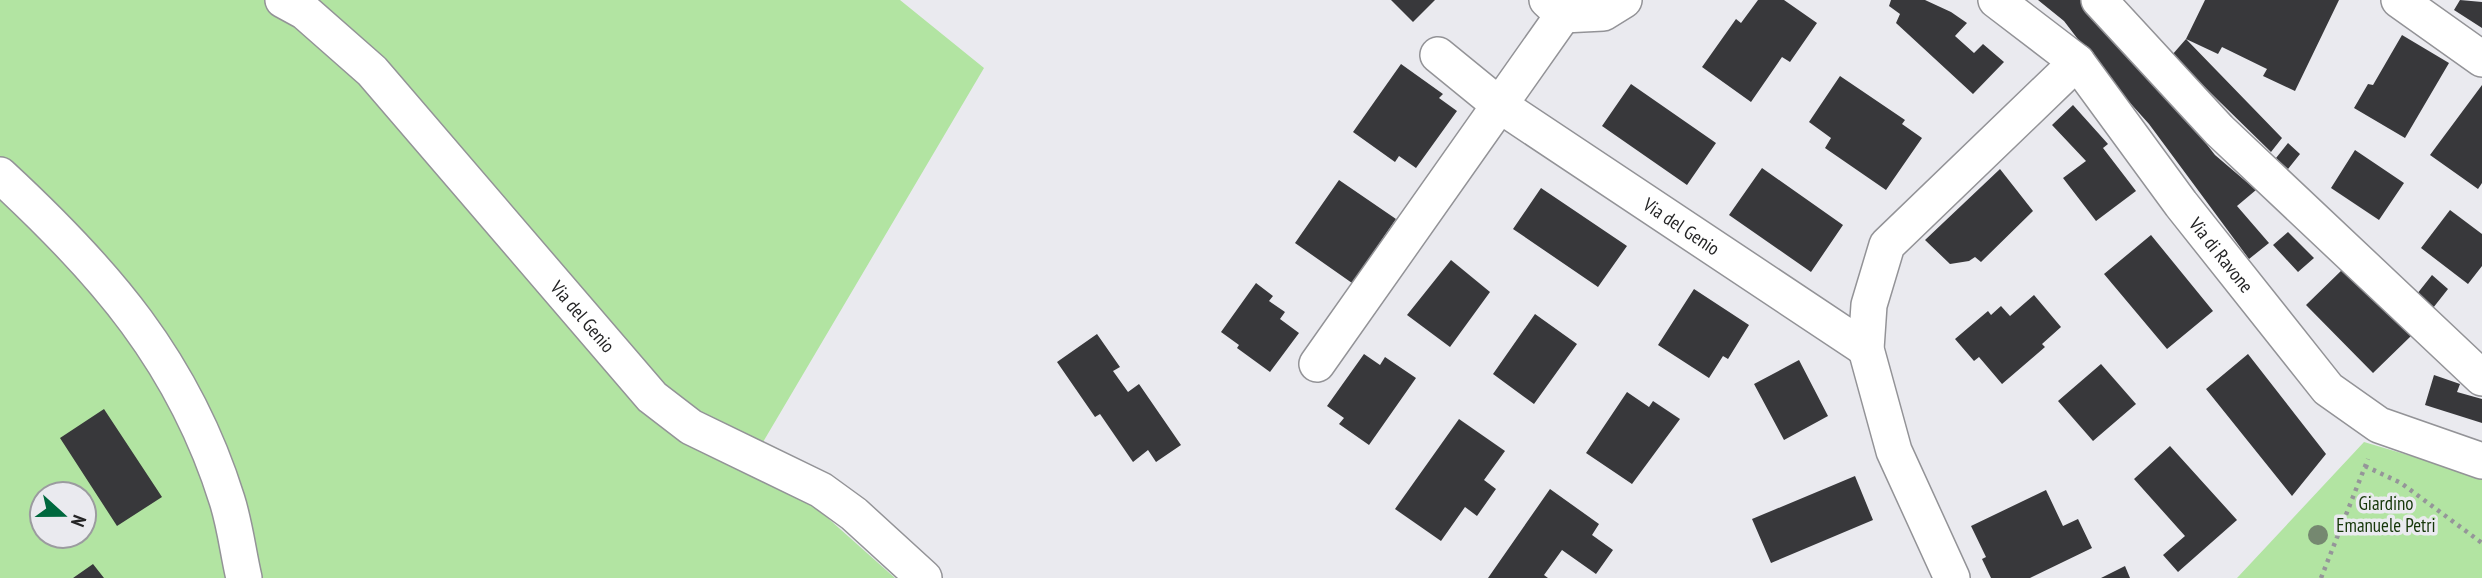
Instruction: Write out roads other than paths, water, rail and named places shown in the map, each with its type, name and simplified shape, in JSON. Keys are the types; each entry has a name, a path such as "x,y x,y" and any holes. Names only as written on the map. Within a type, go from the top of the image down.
{"street":[{"name":"Via del Genio","path":"284,0 305,12 372,71 652,397 691,427 821,490 854,514 924,578"},
{"path":"1317,364 1498,104 1555,7 1603,13 1624,0"},
{"name":"Via di Ravone","path":"1996,0 2077,62 2181,204 2328,389 2379,425 2482,461"},
{"path":"2099,0 2219,130 2482,378"},
{"path":"2399,0 2482,59"},
{"name":"Via del Genio","path":"1438,55 1498,104 1866,349"},
{"path":"1952,578 1894,452 1866,349 1869,304 1886,245 2077,62"},
{"path":"0,175 64,234 117,295 169,368 209,449 228,502 244,578"}],"park label":[{"name":"Giardino Emanuele Petri","path":"2386,514"}]}
